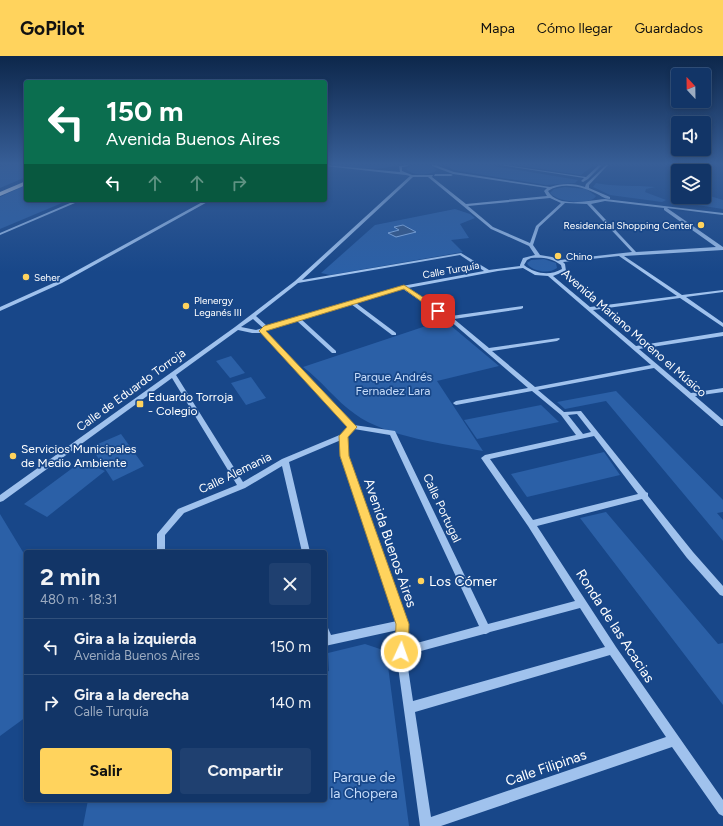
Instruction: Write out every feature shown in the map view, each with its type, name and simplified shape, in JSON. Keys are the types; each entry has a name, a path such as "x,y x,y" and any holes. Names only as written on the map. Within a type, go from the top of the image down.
{"street":[{"path":"344,436 352,427 252,316 297,282 385,201"},
{"path":"462,201 492,228 530,245 538,256"},
{"path":"467,205 509,201"},
{"path":"561,201 588,203 593,201"},
{"path":"621,201 663,207 723,212"},
{"path":"627,201 723,212"},
{"path":"0,234 75,202"},
{"path":"0,309 60,282 205,202"},
{"path":"530,245 537,227 564,202"},
{"path":"588,203 635,254"},
{"path":"663,207 722,249"},
{"path":"560,261 565,266 564,270 561,272 548,274 534,272 524,268 522,262 525,259 538,256 560,261 620,255 722,249"},
{"path":"297,282 461,254 488,272"},
{"path":"620,255 723,325"},
{"name":"Calle Turquía","path":"237,328 251,332 264,330 404,287 488,272 524,268"},
{"name":"Avenida Mariano Moreno el Músico","path":"548,274 723,424"},
{"path":"404,287 450,318 562,414 581,436 596,433"},
{"path":"588,309 723,291"},
{"path":"353,302 394,334"},
{"path":"450,318 521,307"},
{"name":"Calle de Eduardo Torroja","path":"0,499 252,316"},
{"path":"298,319 334,352"},
{"path":"634,348 723,334"},
{"path":"487,350 557,339"},
{"path":"456,403 656,366"},
{"path":"172,374 242,486"},
{"path":"690,395 723,390"},
{"path":"562,414 579,412 645,495 690,555 723,592"},
{"name":"Calle Portugal","path":"352,427 393,433 486,630"},
{"name":"Calle Alemania","path":"161,550 161,534 181,511 242,486 285,461 344,436"},
{"name":"Avenida Buenos Aires","path":"344,436 344,456 402,624 401,652 426,826"},
{"name":"Ronda de las Acacias","path":"581,436 485,458 531,524 612,650 723,810"},
{"path":"285,461 306,550"},
{"path":"531,524 645,495"},
{"path":"401,652 582,603"},
{"path":"327,637 402,624"},
{"path":"409,708 612,650"},
{"name":"Calle Filipinas","path":"426,826 675,740"}],"green space":[{"path":"0,201 64,202 0,229"},
{"path":"566,201 587,201 581,202"},
{"path":"723,201 723,209 690,204 711,204 711,202"},
{"path":"455,209 470,214 475,218 460,224 469,238 451,240 463,252 330,275 321,273 375,225"},
{"path":"544,259 556,263 557,268 546,272 538,271 527,263 531,260"},
{"name":"Parque Andrés Fernadez Lara","path":"444,320 499,366 437,381 483,451 399,434 368,422 348,409 303,367"},
{"path":"231,356 245,373 230,378 216,361"},
{"path":"251,377 266,398 246,405 231,383"},
{"path":"616,391 723,500 723,512 717,513 723,520 723,541 606,401 565,409 557,402"},
{"path":"541,405 559,422 477,439 464,420"},
{"path":"121,434 144,466 113,481 91,447"},
{"path":"604,452 620,475 527,497 511,474"},
{"path":"82,461 105,471 47,517 24,504"},
{"path":"606,512 718,644 723,643 723,705 580,518"},
{"path":"0,514 24,554 24,718 0,736"},
{"name":"Parque de la Chopera","path":"365,644 386,651 409,826 83,826 88,802 327,802 328,653"}],"shaded area":[{"path":"403,225 416,232 396,237 388,233 399,230 394,227"}],"place":[{"name":"Residencial Shopping Center","path":"701,225"},
{"name":"Chino","path":"558,256"},
{"name":"Seher","path":"26,277"},
{"name":"Plenergy Leganés III","path":"186,306"},
{"name":"Eduardo Torroja - Colegio","path":"140,404"},
{"name":"Servicios Municipales de Medio Ambiente","path":"13,456"},
{"name":"Los Cómer","path":"421,581"}],"route":[{"path":"401,652 402,624 394,595 344,456 344,436 352,427 262,331 266,328 404,287 438,311"}]}
